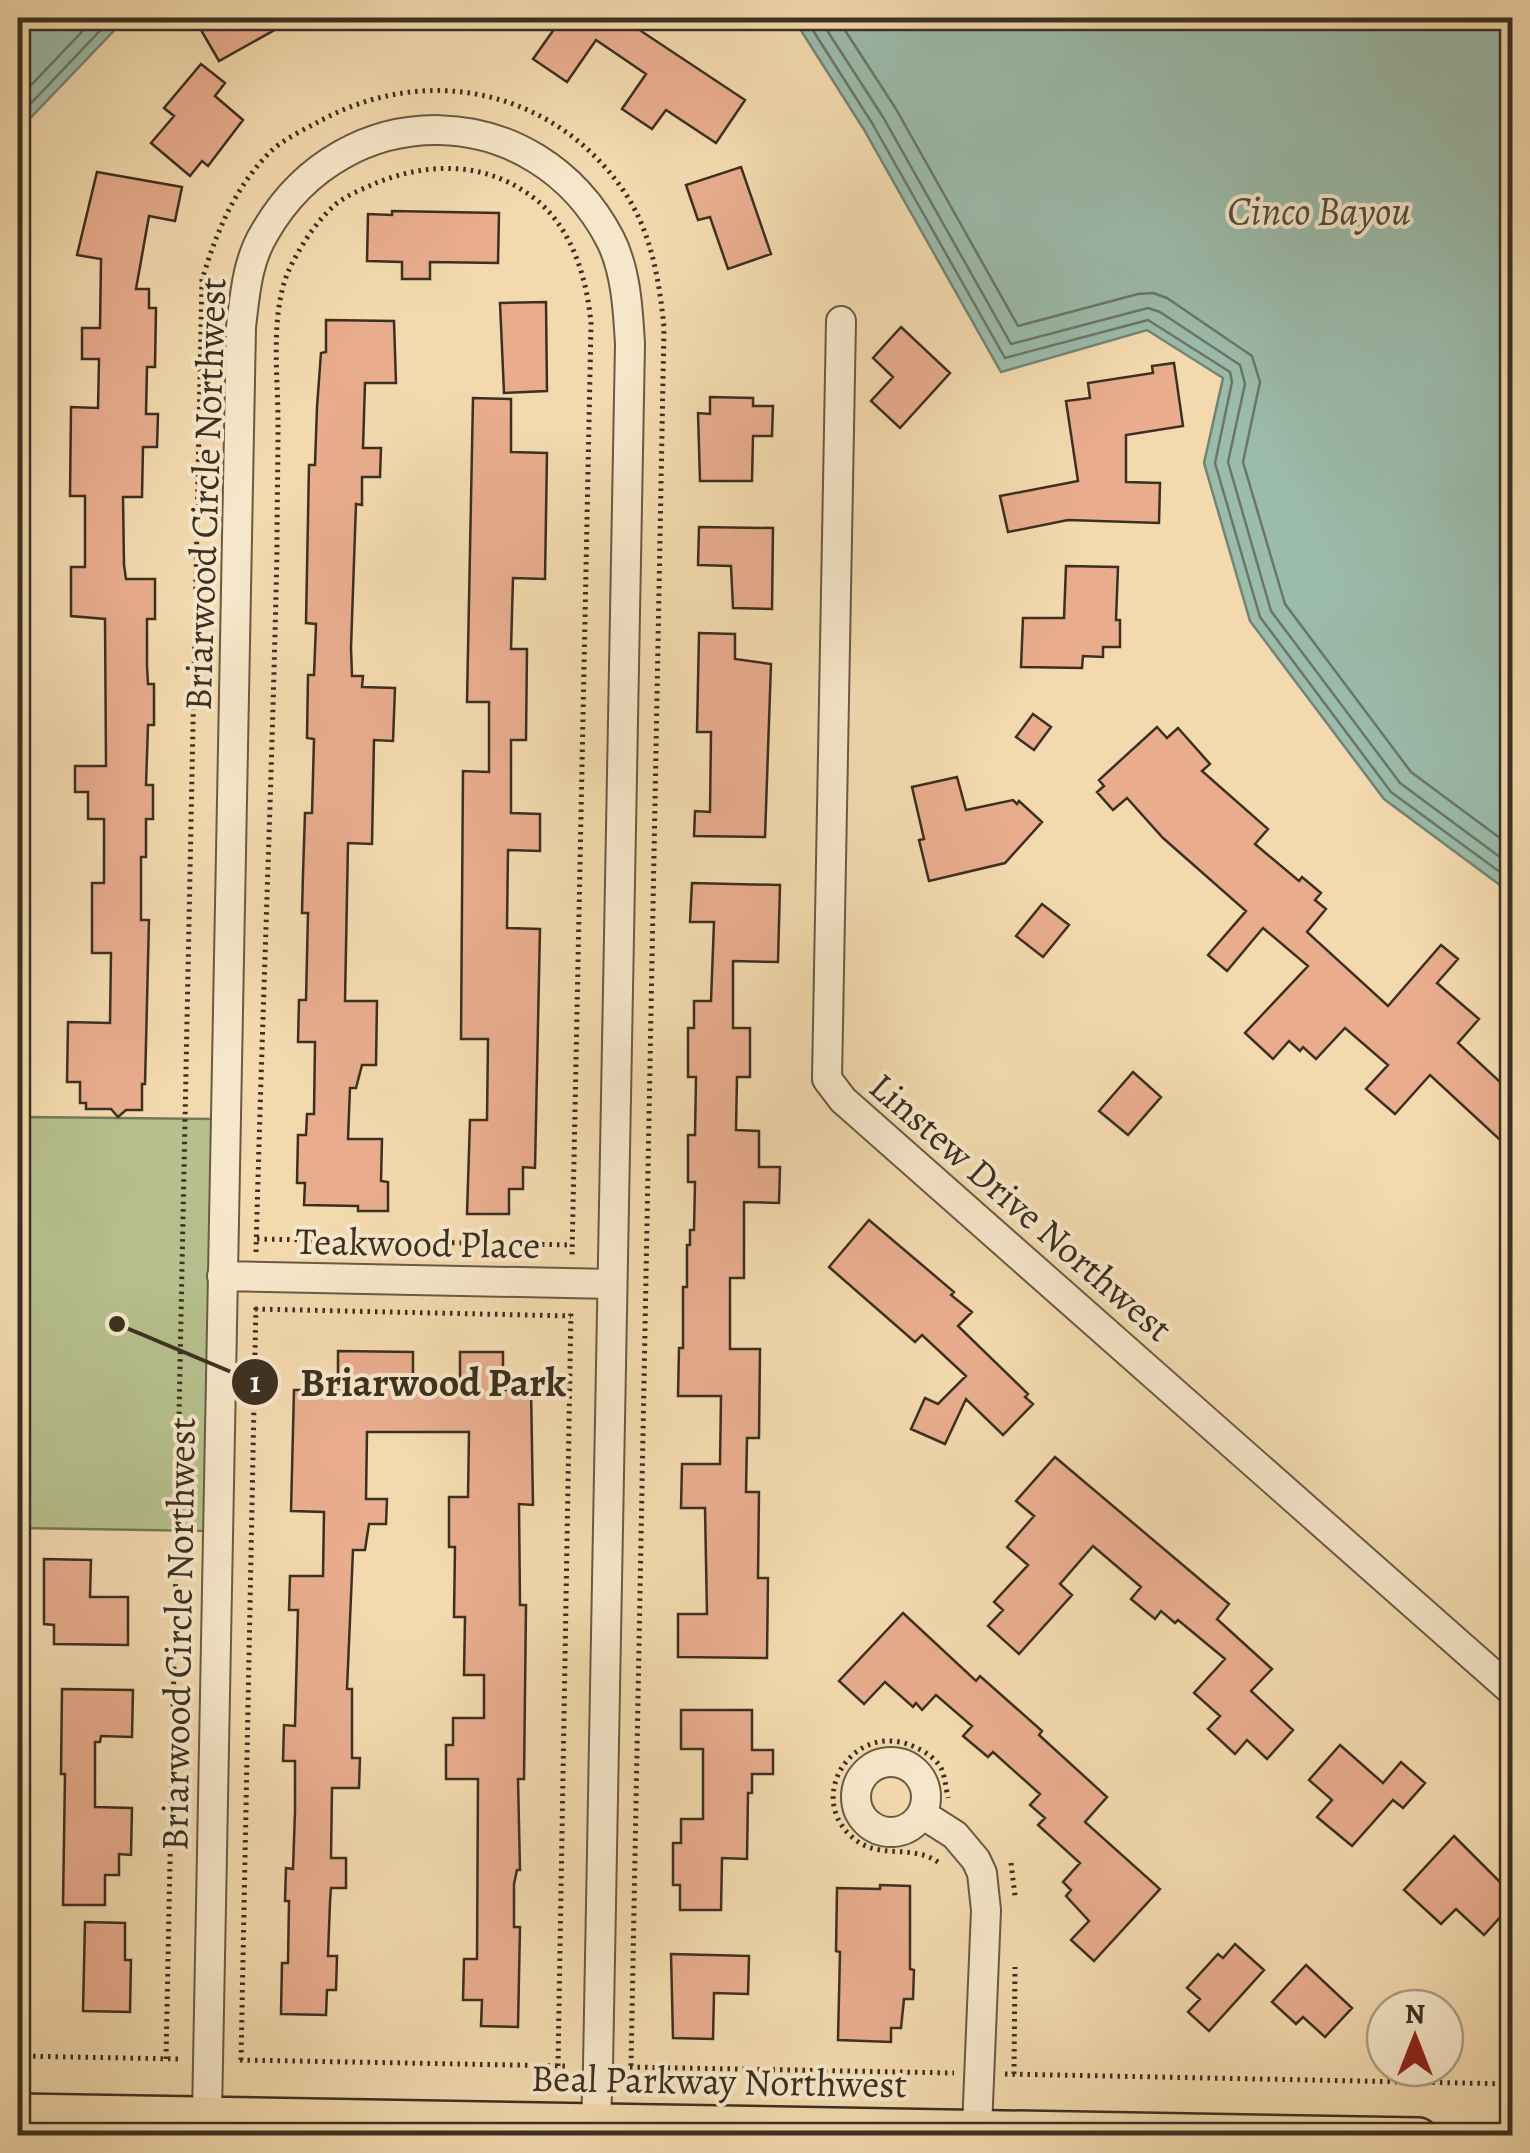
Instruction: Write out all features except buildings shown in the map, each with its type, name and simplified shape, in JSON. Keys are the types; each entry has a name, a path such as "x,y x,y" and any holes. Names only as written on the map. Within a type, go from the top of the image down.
{"main road":[{"name":"Beal Parkway Northwest","path":"18,2112 594,2129 977,2128 1419,2136"}],"street":[{"name":"Briarwood Circle Northwest","path":"207,2115 241,327 246,282 264,233 289,196 313,172 358,145 394,133 427,129 486,135 522,149 556,170 582,196 612,241 628,311 594,2129"},
{"name":"Linstew Drive Northwest","path":"841,321 828,1080 843,1100 1512,1690"},
{"name":"Teakwood Place","path":"222,1276 612,1284"},
{"path":"922,1814 955,1835 982,1873 986,1910 977,2128"}],"path":[{"path":"166,2058 202,280 225,216 244,182 272,150 347,106 397,91 442,89 533,110 566,131 601,165 624,190 644,230 658,269 664,326 632,2067"},
{"path":"242,2060 256,1277 280,316 286,276 298,253 337,203 410,170 435,166 470,170 528,193 562,230 588,295 558,2066"},
{"path":"257,1240 572,1245"},
{"path":"256,1308 571,1316"},
{"path":"947,1868 924,1852 888,1852 852,1838 837,1813 835,1787 850,1755 880,1740 899,1740 927,1752 941,1768 950,1806"},
{"path":"1005,1849 1012,1867 1015,1902"},
{"path":"1014,1960 1014,2074"},
{"path":"18,2056 1512,2084"},
{"path":"948,2073 949,2060"}],"green space":[{"path":"26,1117 213,1119 208,1531 20,1528"}],"water":[{"path":"18,18 126,18 18,131"},
{"name":"Cinco Bayou","path":"793,18 1512,18 1512,894 1384,799 1250,621 1204,463 1223,378 1147,330 1001,372 863,128"}],"place":[{"name":"Briarwood Park","path":"117,1324"}]}
